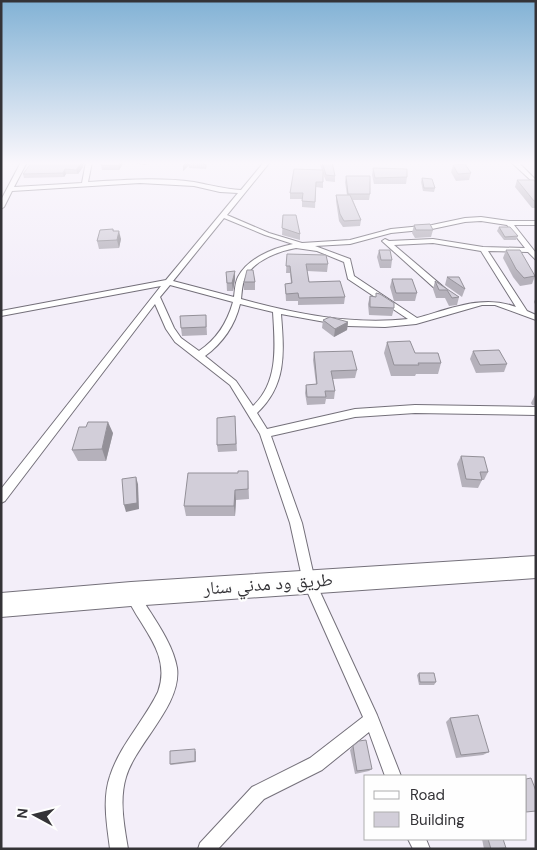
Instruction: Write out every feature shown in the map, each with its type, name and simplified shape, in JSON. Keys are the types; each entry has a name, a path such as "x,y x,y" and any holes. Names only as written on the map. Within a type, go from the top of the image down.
{"highway":[{"name":"طريق ود مدني سنار","path":"1,605 131,594 536,567"}],"street":[{"path":"1,498 156,297 235,202"},
{"path":"224,216 267,234 347,261 351,277 416,321"},
{"path":"199,356 210,349 224,335 237,301 239,282 247,268 255,261 273,253 302,245 350,242 376,234 475,219 509,223 536,223"},
{"path":"509,223 536,258"},
{"path":"376,234 430,281 459,301 495,303 536,318"},
{"path":"387,243 434,241 483,249 529,250"},
{"path":"483,249 523,312"},
{"path":"1,314 168,282 277,311 347,323 385,324 416,321 459,301"},
{"path":"156,297 170,330 178,340 233,384 265,434 296,523 309,582 372,720 393,775"},
{"path":"252,412 268,396 278,369 280,352 277,311"},
{"path":"265,434 355,413 415,409 536,410"},
{"path":"510,568 536,574"},
{"path":"118,849 114,806 118,776 133,746 167,691 170,670 165,655 131,594"},
{"path":"206,849 258,793 316,764 372,720"}],"building":[{"path":"337,202 353,202 361,220 344,221 340,214"},
{"path":"283,215 296,215 300,234 282,228"},
{"path":"430,224 433,230 416,230 414,225"},
{"path":"499,227 510,227 518,236 505,237"},
{"path":"113,229 113,231 119,231 117,240 97,241 100,230"},
{"path":"379,250 390,250 392,260 381,260"},
{"path":"506,250 520,250 535,276 524,278 516,269"},
{"path":"287,254 326,255 328,264 306,264 309,282 340,281 345,297 299,298 298,293 286,294 285,284 292,283 290,266 286,266"},
{"path":"247,270 253,270 255,282 244,282"},
{"path":"235,271 232,283 227,283 226,272"},
{"path":"447,277 459,277 465,289"},
{"path":"392,279 412,279 417,293 396,293"},
{"path":"435,281 459,297 452,298 447,290 439,290"},
{"path":"376,293 394,303 394,308 370,307 370,296 376,297"},
{"path":"206,315 206,327 181,328 180,316"},
{"path":"330,317 348,322 335,329 323,320"},
{"path":"410,341 415,353 438,353 441,363 394,365 387,342"},
{"path":"499,350 507,364 480,365 473,351"},
{"path":"352,351 357,370 331,371 335,391 325,391 326,397 307,397 306,385 317,384 314,352"},
{"path":"235,416 236,444 217,445 217,418"},
{"path":"88,422 108,422 102,449 72,450 79,427 86,427"},
{"path":"461,456 484,457 488,472 480,472 482,480 466,479"},
{"path":"238,471 248,471 248,489 235,490 234,506 184,506 188,473 238,473"},
{"path":"136,477 137,503 124,505 122,479"},
{"path":"419,673 434,673 436,682 420,682"},
{"path":"478,715 489,752 461,755 450,718"},
{"path":"366,740 372,769 357,771 353,746 359,741"},
{"path":"195,749 195,761 170,764 170,751"},
{"path":"531,778 536,791 536,811 527,812 527,779"},
{"path":"488,840 503,840 506,848 491,849"}]}
